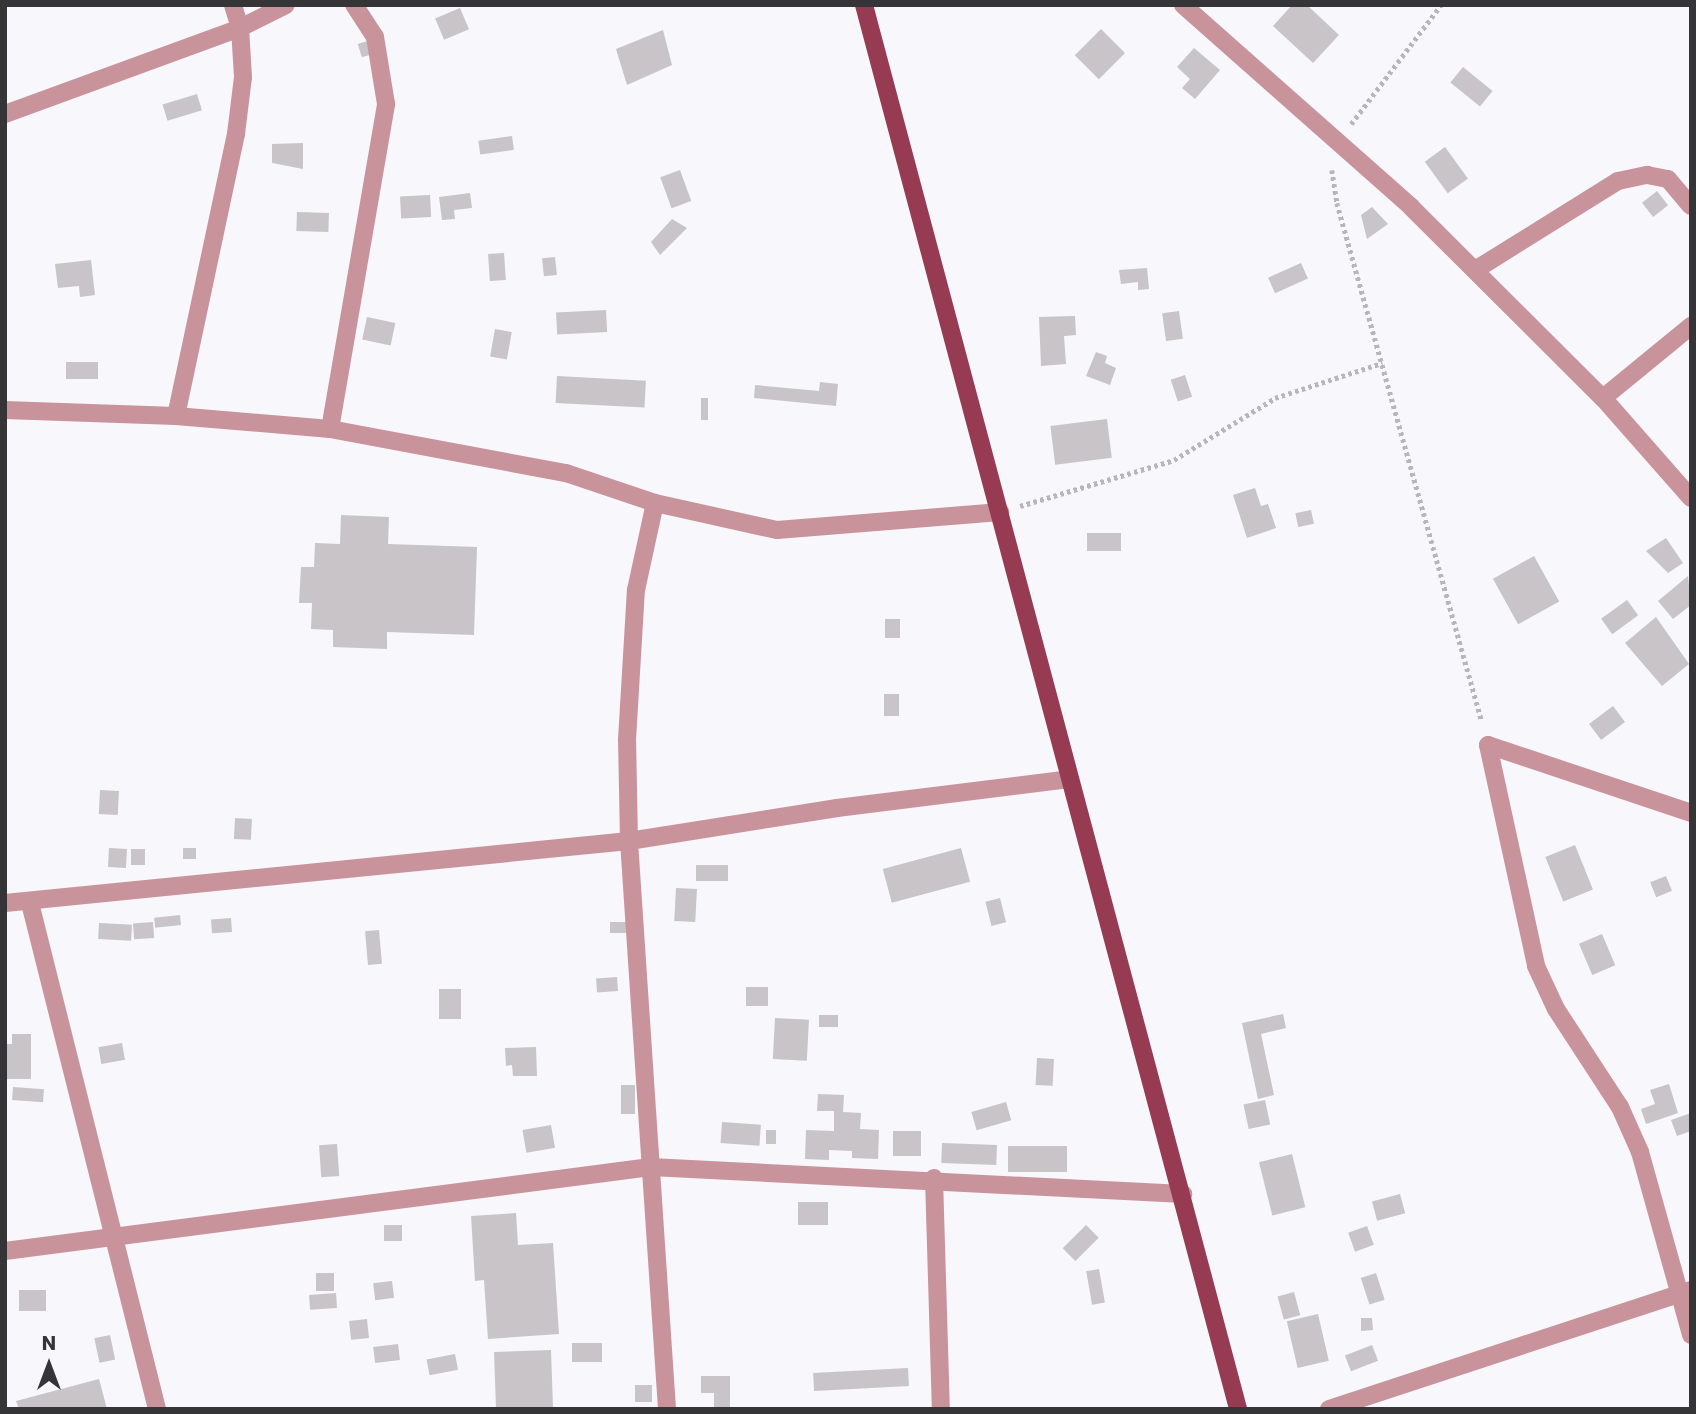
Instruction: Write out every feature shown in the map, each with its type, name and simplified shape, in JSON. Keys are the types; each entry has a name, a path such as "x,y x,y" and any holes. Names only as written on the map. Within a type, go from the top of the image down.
{"main road":[{"path":"864,5 1069,779 1183,1194 1238,1409"}],"street":[{"path":"176,416 236,134 243,77 240,28 233,5"},
{"path":"5,114 240,28 286,5"},
{"path":"330,429 386,104 375,37 354,5"},
{"path":"1183,5 1339,139 1475,270 1603,398 1691,498"},
{"path":"1475,270 1618,181 1647,175 1668,179 1691,206"},
{"path":"1603,398 1691,326"},
{"path":"5,410 176,416 330,429 566,473 655,503 777,530 1000,512"},
{"path":"655,503 636,590 628,673 629,841 667,1409"},
{"path":"1488,745 1691,813"},
{"path":"1488,745 1536,966 1556,1009 1619,1107 1640,1152 1684,1292 1691,1335"},
{"path":"5,903 30,903 629,841 837,807 1069,779"},
{"path":"30,903 116,1235 157,1409"},
{"path":"5,1251 652,1167 934,1178 1183,1194"},
{"path":"934,1178 941,1409"},
{"path":"1329,1409 1684,1292"}],"path":[{"path":"1441,5 1339,139 1331,167 1337,203 1488,745"},
{"path":"1000,512 1174,460 1275,398 1382,363"}],"building":[{"path":"1292,5 1307,5 1339,35 1313,63 1273,26"},
{"path":"460,8 469,29 444,40 435,19"},
{"path":"1101,29 1125,53 1099,79 1075,55"},
{"path":"663,30 672,65 627,85 616,49"},
{"path":"374,39 378,52 362,57 358,44"},
{"path":"1194,48 1220,70 1195,99 1182,88 1190,79 1177,67"},
{"path":"1463,67 1493,91 1480,106 1450,83"},
{"path":"197,94 202,110 168,121 163,105"},
{"path":"512,136 514,150 480,155 478,141"},
{"path":"303,143 303,169 272,163 272,144"},
{"path":"1445,147 1468,179 1448,193 1425,162"},
{"path":"680,170 691,201 672,208 660,177"},
{"path":"1657,191 1668,205 1653,217 1642,203"},
{"path":"470,193 472,208 454,210 455,219 442,220 439,197"},
{"path":"430,195 431,217 401,219 400,197"},
{"path":"1372,207 1388,224 1367,239 1361,215"},
{"path":"297,212 329,213 328,232 296,231"},
{"path":"672,219 687,228 660,255 651,242"},
{"path":"504,253 506,280 490,281 488,254"},
{"path":"555,257 557,275 544,276 542,258"},
{"path":"91,260 95,295 80,297 79,286 58,288 55,264"},
{"path":"1301,263 1308,279 1275,293 1268,278"},
{"path":"1147,268 1149,289 1138,290 1138,282 1121,284 1119,270"},
{"path":"606,310 607,332 557,335 556,313"},
{"path":"1179,311 1183,339 1166,341 1162,313"},
{"path":"1075,316 1076,335 1064,336 1066,364 1041,366 1039,317"},
{"path":"367,317 395,323 391,346 362,339"},
{"path":"495,329 512,332 507,360 490,357"},
{"path":"1096,352 1107,356 1105,363 1116,368 1110,385 1086,376"},
{"path":"66,362 98,362 98,379 66,379"},
{"path":"1185,375 1192,397 1178,402 1171,380"},
{"path":"557,376 646,381 644,408 556,403"},
{"path":"820,382 838,384 836,406 754,398 755,385 819,391"},
{"path":"701,398 708,398 708,420 701,420"},
{"path":"1107,419 1112,458 1055,465 1050,426"},
{"path":"1255,488 1261,506 1268,504 1276,528 1247,538 1233,495"},
{"path":"1311,510 1314,524 1298,527 1295,513"},
{"path":"341,515 389,517 388,544 477,547 474,635 387,632 387,649 333,647 333,630 311,629 312,603 299,603 301,567 314,567 315,543 340,544"},
{"path":"1087,533 1121,533 1121,551 1087,551"},
{"path":"1666,538 1683,563 1668,573 1646,551"},
{"path":"1534,556 1559,601 1518,624 1493,579"},
{"path":"1688,576 1691,605 1673,619 1658,601"},
{"path":"1627,600 1638,615 1612,634 1601,619"},
{"path":"1656,617 1689,664 1662,686 1625,643"},
{"path":"885,619 900,619 900,638 885,638"},
{"path":"884,694 899,694 899,716 884,716"},
{"path":"1613,706 1625,722 1601,740 1589,724"},
{"path":"100,790 119,791 118,815 99,814"},
{"path":"235,818 252,819 251,840 234,839"},
{"path":"1575,845 1593,890 1563,901 1545,857"},
{"path":"109,848 127,849 126,868 108,867"},
{"path":"183,848 196,848 196,859 183,859"},
{"path":"961,848 970,882 892,903 883,869"},
{"path":"131,849 145,849 145,865 131,865"},
{"path":"696,865 728,865 728,881 696,881"},
{"path":"1666,876 1672,891 1656,897 1650,882"},
{"path":"676,888 697,889 695,922 674,921"},
{"path":"1000,898 1006,922 991,926 985,902"},
{"path":"180,915 181,925 155,928 154,918"},
{"path":"231,918 232,932 212,933 211,919"},
{"path":"153,922 154,938 134,939 133,923"},
{"path":"610,922 628,922 628,933 610,933"},
{"path":"99,923 132,925 131,941 98,939"},
{"path":"379,930 382,964 368,965 365,931"},
{"path":"1602,934 1615,965 1592,975 1579,944"},
{"path":"617,977 618,991 597,992 596,978"},
{"path":"746,987 768,987 768,1006 746,1006"},
{"path":"439,989 461,989 461,1019 439,1019"},
{"path":"1283,1014 1286,1028 1261,1034 1274,1095 1258,1099 1242,1023"},
{"path":"819,1015 838,1015 838,1027 819,1027"},
{"path":"775,1018 809,1020 807,1061 773,1059"},
{"path":"12,1034 31,1034 31,1079 5,1079 5,1044 12,1044"},
{"path":"122,1043 125,1060 101,1064 98,1047"},
{"path":"536,1047 537,1076 513,1076 512,1065 506,1066 505,1048"},
{"path":"1037,1058 1054,1059 1053,1086 1036,1085"},
{"path":"1669,1084 1678,1113 1646,1124 1641,1109 1655,1104 1650,1090"},
{"path":"621,1085 635,1085 635,1114 621,1114"},
{"path":"13,1087 44,1089 43,1102 12,1100"},
{"path":"818,1094 844,1095 843,1112 861,1113 860,1129 879,1130 878,1159 852,1158 852,1151 829,1150 829,1160 805,1159 806,1130 834,1131 834,1111 817,1111"},
{"path":"1265,1100 1270,1124 1249,1129 1243,1105"},
{"path":"1006,1102 1011,1120 977,1130 971,1112"},
{"path":"1691,1113 1691,1131 1677,1136 1671,1120"},
{"path":"722,1122 761,1125 759,1146 721,1143"},
{"path":"551,1125 555,1148 526,1153 522,1130"},
{"path":"766,1130 776,1130 776,1144 766,1144"},
{"path":"893,1131 921,1131 921,1156 893,1156"},
{"path":"942,1143 997,1145 996,1165 941,1163"},
{"path":"337,1144 339,1176 321,1177 319,1145"},
{"path":"1008,1146 1067,1146 1067,1172 1008,1172"},
{"path":"1292,1154 1305,1207 1272,1216 1259,1162"},
{"path":"1400,1194 1405,1213 1377,1221 1372,1202"},
{"path":"798,1202 828,1202 828,1225 798,1225"},
{"path":"516,1213 518,1245 553,1243 559,1334 488,1339 484,1280 475,1281 471,1216"},
{"path":"384,1225 402,1225 402,1241 384,1241"},
{"path":"1086,1225 1099,1238 1075,1261 1063,1248"},
{"path":"1367,1226 1374,1245 1355,1252 1348,1233"},
{"path":"1099,1269 1105,1302 1092,1305 1086,1271"},
{"path":"316,1273 334,1273 334,1291 316,1291"},
{"path":"1376,1273 1385,1300 1369,1305 1361,1278"},
{"path":"392,1281 394,1298 375,1300 373,1283"},
{"path":"19,1290 46,1290 46,1311 19,1311"},
{"path":"1294,1292 1300,1315 1284,1320 1278,1296"},
{"path":"336,1293 337,1308 310,1310 309,1295"},
{"path":"1318,1314 1329,1361 1298,1368 1287,1321"},
{"path":"1361,1318 1372,1318 1373,1330 1361,1331"},
{"path":"367,1319 369,1338 351,1340 349,1321"},
{"path":"110,1335 115,1359 100,1363 94,1338"},
{"path":"572,1343 602,1343 602,1362 572,1362"},
{"path":"398,1344 400,1360 375,1363 373,1347"},
{"path":"1372,1345 1378,1361 1351,1371 1345,1355"},
{"path":"551,1350 553,1409 496,1409 494,1352"},
{"path":"455,1354 458,1370 430,1375 427,1360"},
{"path":"908,1368 909,1386 814,1391 813,1373"},
{"path":"701,1376 730,1376 730,1409 714,1409 714,1393 701,1393"},
{"path":"99,1379 107,1409 19,1409 16,1401"},
{"path":"635,1385 652,1385 652,1402 635,1402"}]}
